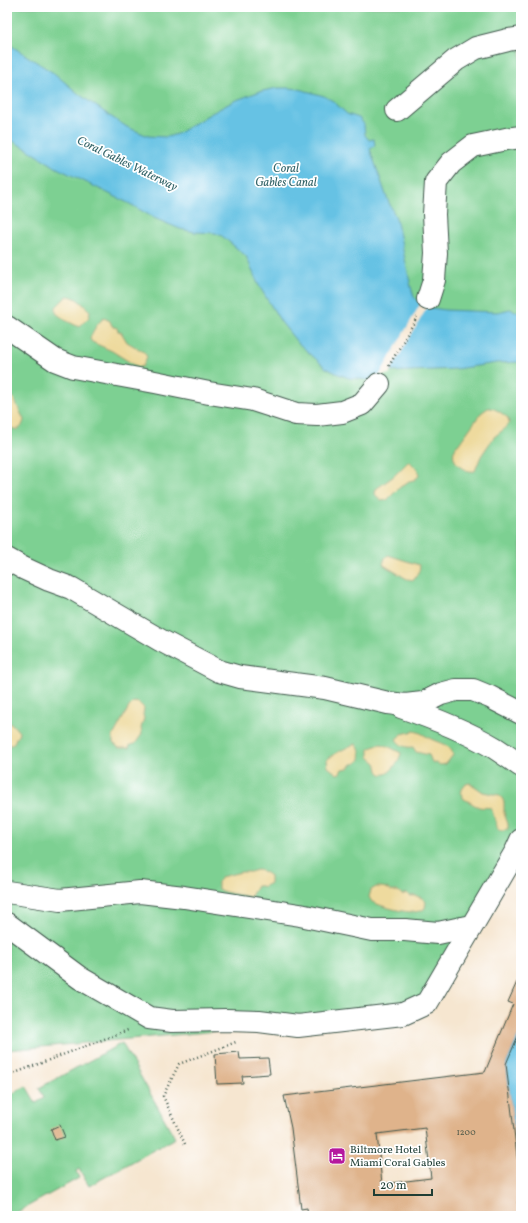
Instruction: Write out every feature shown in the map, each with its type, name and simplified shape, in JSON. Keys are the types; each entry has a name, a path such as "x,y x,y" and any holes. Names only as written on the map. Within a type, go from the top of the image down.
{"lane":[{"path":"397,110 456,60 476,48 521,38"},
{"path":"428,299 434,280 436,253 434,214 436,182 451,163 473,146 506,139 521,138"},
{"path":"7,327 55,360 73,367 253,400 296,414 317,415 342,412 362,404 379,384"},
{"path":"7,559 29,571 71,588 160,640 219,671 240,678 325,688 388,703 423,715 461,731 495,748 521,766"},
{"path":"388,703 405,705 423,702 441,694 456,690 473,690 521,713"},
{"path":"7,924 80,978 150,1018 172,1022 227,1020 298,1026 403,1014 427,1003 521,840"},
{"path":"7,892 60,900 140,892 184,897 300,915 372,930 405,930 438,933 472,926"}],"path":[{"path":"379,384 428,299"},
{"path":"7,1076 115,1036 155,1019"},
{"path":"185,1144 163,1096 178,1064 238,1041"}],"green space":[{"path":"7,7 521,7 521,851 431,1009 196,1033 7,1050"},
{"path":"122,1043 175,1138 89,1186 79,1169 76,1171 79,1178 10,1216 7,1216 7,1097 26,1086 36,1103 44,1098 39,1088"}],"sand":[{"path":"67,296 77,299 90,311 89,317 79,327 65,320 56,313 56,307"},
{"path":"104,318 110,321 112,326 121,332 127,342 144,352 147,357 142,367 136,366 112,351 92,342 90,339 92,333"},
{"path":"7,391 14,399 24,420 21,427 17,429 7,425"},
{"path":"488,408 496,410 504,415 508,418 509,423 494,437 481,456 475,471 467,470 456,463 454,459 454,451 456,446 481,413"},
{"path":"408,462 410,462 418,470 419,476 399,488 387,500 381,501 375,494 376,489 394,476"},
{"path":"388,555 419,565 420,569 414,580 407,579 385,566 383,564"},
{"path":"134,702 139,703 144,708 144,718 141,728 142,734 135,744 130,745 129,748 119,748 113,743 113,736 129,707"},
{"path":"7,723 12,724 19,732 18,737 12,745 7,745"},
{"path":"414,731 445,745 450,749 453,755 446,764 441,765 432,762 429,755 416,752 413,747 403,746 396,739 402,734"},
{"path":"356,744 360,753 360,760 358,762 352,764 349,768 342,769 340,773 337,774 328,767 327,760 329,758 345,748"},
{"path":"380,744 401,753 394,767 388,773 384,774 381,774 378,771 376,763 369,757 369,749"},
{"path":"470,783 483,792 498,795 502,798 504,802 504,813 508,824 508,829 498,829 490,808 479,807 464,799 460,792 466,784"},
{"path":"257,870 270,876 270,883 263,887 257,886 250,897 225,892 218,889 218,882 221,877"},
{"path":"376,887 391,891 398,891 402,895 406,893 410,896 421,898 426,902 425,908 421,911 409,912 382,906 372,902 369,897 371,890"}],"water":[{"name":"Coral Gables Canal","path":"7,43 55,74 80,95 113,118 127,127 148,136 167,137 177,134 234,101 258,92 277,88 299,89 324,96 333,101 347,114 359,118 364,124 365,135 369,140 374,139 375,146 370,149 387,198 396,218 414,297 419,302 432,308 445,310 498,312 510,309 521,313 521,362 497,363 456,369 388,372 369,380 349,378 326,368 297,342 281,322 258,284 246,256 222,236 215,233 195,232 180,229 154,218 130,204 57,168 7,138"},
{"path":"521,1029 521,1189 506,1064"}],"pier":[{"path":"422,301 429,304 389,374 379,376"}],"building":[{"name":"Biltmore Hotel Miami Coral Gables","path":"517,982 521,983 521,1029 506,1064 521,1189 521,1194 517,1203 521,1205 521,1216 308,1216 307,1208 301,1209 291,1128 284,1096 485,1072 513,1004 508,1002","holes":["425,1128 431,1178 382,1184 377,1134"]},
{"path":"239,1052 240,1059 268,1058 270,1074 242,1076 243,1083 217,1084 215,1054"},
{"path":"60,1125 65,1137 55,1140 51,1129"}],"place":[{"name":"Biltmore Hotel Miami Coral Gables","path":"337,1156"}],"water label":[{"name":"Coral Gables Waterway","path":"127,164"}]}
